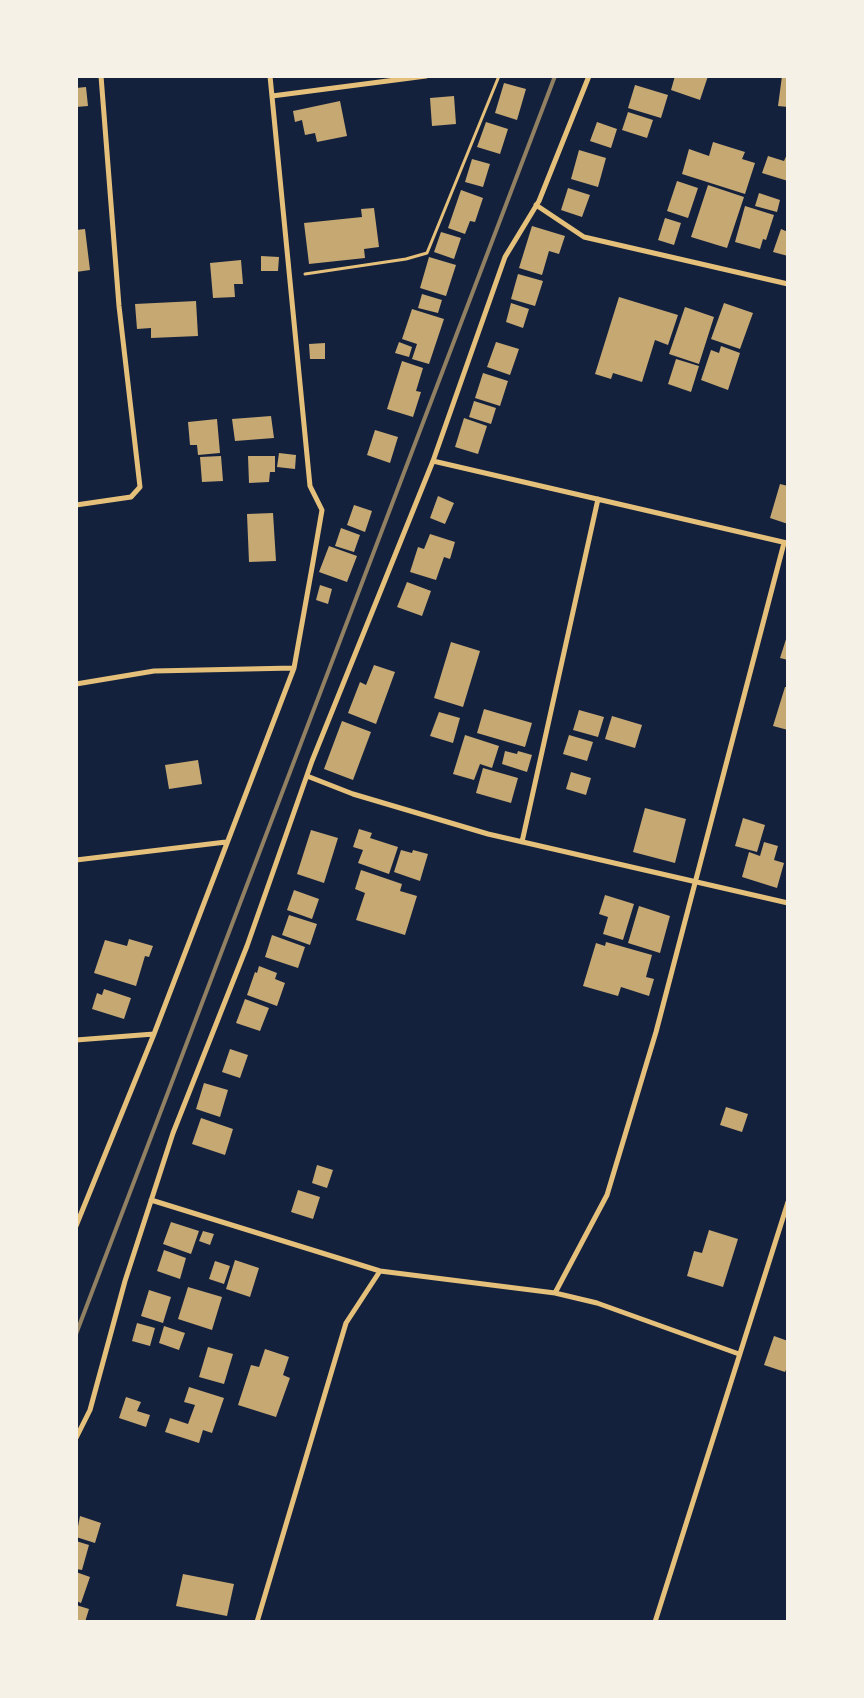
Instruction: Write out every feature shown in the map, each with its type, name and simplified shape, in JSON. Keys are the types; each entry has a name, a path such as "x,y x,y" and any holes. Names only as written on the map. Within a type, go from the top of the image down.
{"street":[{"path":"76,505 131,497 140,486 119,306 101,76"},
{"path":"76,1226 78,1213 154,1034 294,668 322,510 310,486 270,76"},
{"path":"272,96 426,76"},
{"path":"76,1438 90,1410 125,1281 172,1134 247,946 307,776 433,461 505,257 536,205 589,76"},
{"path":"536,205 584,237 788,284"},
{"path":"433,461 786,543 694,882 656,1032 608,1195 554,1293"},
{"path":"522,842 598,499"},
{"path":"76,684 154,671 294,668"},
{"path":"307,776 353,794 522,842 788,903"},
{"path":"76,860 226,842"},
{"path":"76,1040 154,1034"},
{"path":"151,1200 380,1271 554,1293 597,1303 739,1354"},
{"path":"655,1622 788,1202"},
{"path":"257,1622 346,1323 380,1271"}],"path":[{"path":"288,275 340,270 406,259 427,253 500,76"}],"building":[{"path":"675,76 708,76 700,100 671,90"},
{"path":"782,76 788,76 788,107 778,106"},
{"path":"504,83 526,89 517,120 495,113"},
{"path":"635,85 668,95 661,118 628,108"},
{"path":"86,87 88,106 76,107 76,88"},
{"path":"454,96 456,124 432,126 430,98"},
{"path":"340,101 347,136 317,142 315,133 305,135 302,120 295,122 293,111"},
{"path":"628,112 653,120 647,138 622,130"},
{"path":"486,122 508,129 500,154 477,147"},
{"path":"597,122 617,129 611,148 590,141"},
{"path":"713,142 745,152 742,159 755,163 745,194 682,174 689,149 709,156"},
{"path":"579,150 606,158 598,187 571,179"},
{"path":"788,152 788,181 762,173 768,156 784,161"},
{"path":"472,159 490,164 483,187 465,182"},
{"path":"677,181 698,188 688,218 667,211"},
{"path":"708,185 744,197 727,248 691,237"},
{"path":"568,188 590,195 582,217 561,210"},
{"path":"461,190 483,198 475,222 470,221 465,234 448,228"},
{"path":"759,193 780,200 777,212 755,206"},
{"path":"745,206 774,215 766,240 763,239 760,249 735,242"},
{"path":"374,208 379,247 364,249 365,258 309,264 304,223 362,217 361,209"},
{"path":"665,218 681,223 674,245 658,240"},
{"path":"532,226 565,236 559,254 549,251 542,275 519,268"},
{"path":"85,229 90,270 76,272 76,230"},
{"path":"781,229 788,232 788,256 773,252"},
{"path":"441,232 461,238 454,259 434,252"},
{"path":"261,256 279,257 278,271 261,271"},
{"path":"429,257 456,265 446,296 420,288"},
{"path":"241,260 243,284 234,284 235,297 213,298 210,263"},
{"path":"518,274 543,281 535,306 511,299"},
{"path":"422,294 442,300 438,313 418,308"},
{"path":"619,297 678,315 668,345 655,340 642,382 613,373 611,379 595,374"},
{"path":"196,301 198,336 151,338 151,328 137,329 135,304"},
{"path":"511,303 529,309 523,328 506,322"},
{"path":"724,303 753,313 740,349 711,339"},
{"path":"685,307 714,317 699,364 669,354"},
{"path":"412,309 444,319 429,364 412,359 417,344 402,339"},
{"path":"399,342 412,347 409,357 395,353"},
{"path":"496,342 519,349 510,375 487,367"},
{"path":"325,343 325,359 310,359 309,344"},
{"path":"721,346 740,353 728,390 701,380 711,350 719,353"},
{"path":"676,359 699,366 691,392 668,384"},
{"path":"402,361 423,368 416,391 421,392 413,417 387,409"},
{"path":"483,373 508,381 500,406 475,398"},
{"path":"474,401 496,408 491,424 469,417"},
{"path":"271,416 274,438 235,441 232,419"},
{"path":"464,418 487,426 478,454 455,447"},
{"path":"217,419 220,453 198,455 197,445 190,445 188,422"},
{"path":"375,430 398,437 390,463 367,455"},
{"path":"279,453 296,455 295,469 277,467"},
{"path":"221,456 223,481 202,482 200,457"},
{"path":"248,456 275,456 275,472 270,472 269,482 249,483"},
{"path":"780,484 788,486 788,524 770,518"},
{"path":"438,496 454,503 445,524 430,518"},
{"path":"354,505 372,511 365,532 347,525"},
{"path":"273,513 276,561 249,562 247,514"},
{"path":"341,528 360,535 354,552 335,546"},
{"path":"430,534 455,542 450,559 444,557 436,580 410,572 418,547 424,549"},
{"path":"329,546 357,556 347,582 319,572"},
{"path":"407,582 431,591 422,616 397,607"},
{"path":"320,585 332,589 328,604 316,600"},
{"path":"788,633 788,660 780,658"},
{"path":"451,642 480,651 463,707 434,698"},
{"path":"374,665 395,672 376,724 348,713 360,682 366,685"},
{"path":"785,687 788,687 788,730 773,726"},
{"path":"484,709 532,723 525,747 477,733"},
{"path":"579,710 604,717 598,737 573,730"},
{"path":"439,712 460,718 453,743 430,736"},
{"path":"612,716 642,725 635,748 605,739"},
{"path":"342,721 371,732 353,780 324,769"},
{"path":"465,735 499,746 492,768 480,764 474,780 453,774"},
{"path":"569,735 593,742 587,761 563,754"},
{"path":"505,751 517,754 518,751 532,755 527,772 502,764"},
{"path":"198,760 202,784 169,789 165,765"},
{"path":"483,768 518,778 511,803 476,793"},
{"path":"571,772 591,778 586,795 566,789"},
{"path":"645,808 686,819 675,863 633,852"},
{"path":"743,818 765,825 757,852 735,846"},
{"path":"359,829 372,833 370,838 398,847 389,874 358,863 363,850 353,847"},
{"path":"311,830 338,838 324,883 297,874"},
{"path":"764,842 778,846 774,860 784,863 777,888 742,877 749,852 760,856"},
{"path":"401,850 412,853 413,850 428,854 420,881 394,872"},
{"path":"361,870 402,884 400,891 417,896 405,935 356,920 365,893 355,889"},
{"path":"294,890 319,899 312,919 287,910"},
{"path":"605,895 634,904 623,940 603,934 608,917 599,914"},
{"path":"639,906 670,916 660,953 628,943"},
{"path":"289,915 317,924 310,945 282,935"},
{"path":"272,935 305,947 298,968 265,957"},
{"path":"129,939 153,946 149,957 145,956 136,986 94,973 105,940 127,946"},
{"path":"606,942 652,955 646,977 654,979 649,996 621,987 618,996 583,986 596,943 605,946"},
{"path":"259,966 277,973 275,979 285,983 277,1006 247,995"},
{"path":"104,989 131,998 124,1019 92,1009 97,993 102,995"},
{"path":"245,999 269,1008 260,1031 236,1023"},
{"path":"230,1049 248,1055 240,1078 222,1072"},
{"path":"204,1083 228,1090 220,1117 196,1109"},
{"path":"726,1107 748,1114 742,1132 720,1125"},
{"path":"201,1118 233,1129 225,1155 192,1144"},
{"path":"317,1165 333,1170 327,1188 312,1183"},
{"path":"298,1190 320,1197 313,1219 291,1212"},
{"path":"171,1222 199,1231 191,1254 163,1244"},
{"path":"709,1230 738,1239 723,1287 687,1276 694,1251 702,1253"},
{"path":"203,1231 214,1234 210,1245 199,1241"},
{"path":"164,1250 186,1258 180,1279 157,1271"},
{"path":"235,1260 259,1268 250,1297 226,1289"},
{"path":"215,1261 230,1266 224,1284 209,1279"},
{"path":"188,1287 222,1297 212,1330 178,1319"},
{"path":"149,1290 171,1297 163,1323 141,1316"},
{"path":"137,1323 155,1328 150,1346 132,1341"},
{"path":"164,1326 185,1333 179,1350 159,1343"},
{"path":"774,1336 788,1341 788,1365 785,1372 764,1365"},
{"path":"208,1347 233,1354 224,1384 199,1377"},
{"path":"265,1349 289,1357 283,1375 290,1378 276,1417 238,1405 251,1365 259,1367"},
{"path":"189,1387 224,1398 212,1433 203,1430 199,1443 165,1432 170,1418 188,1424 195,1405 184,1402"},
{"path":"126,1397 141,1402 137,1411 150,1415 146,1427 119,1418"},
{"path":"80,1516 101,1523 95,1543 76,1537"},
{"path":"76,1541 89,1545 82,1570 76,1569"},
{"path":"76,1572 90,1577 81,1603 76,1601"},
{"path":"183,1574 234,1584 227,1616 176,1606"},
{"path":"76,1605 89,1609 85,1622 76,1622"}],"railway":[{"path":"76,1334 555,76"}]}
